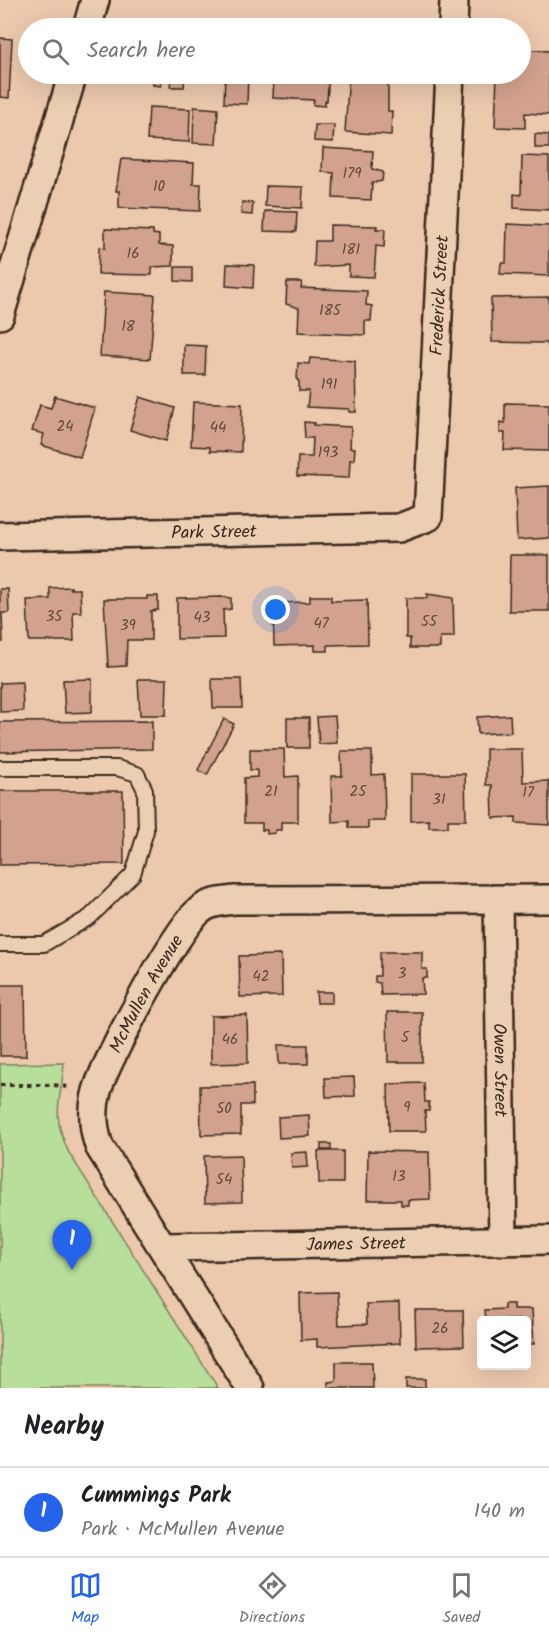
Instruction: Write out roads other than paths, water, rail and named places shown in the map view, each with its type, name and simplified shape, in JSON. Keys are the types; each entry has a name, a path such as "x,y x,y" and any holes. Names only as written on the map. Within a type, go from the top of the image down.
{"street":[{"path":"90,18 95,0"},
{"path":"453,18 454,0"},
{"path":"0,315 70,84"},
{"name":"Frederick Street","path":"428,517 432,480 450,84"},
{"name":"Park Street","path":"0,536 399,528 428,517"},
{"name":"McMullen Avenue","path":"250,1388 99,1146 93,1112 96,1092 104,1072 177,936 201,909 215,902 234,900 549,899"},
{"name":"Owen Street","path":"498,900 503,1241"},
{"name":"James Street","path":"164,1247 549,1240"}],"lane":[{"path":"0,768 117,768 137,774 145,790 146,831 133,874 90,917 44,944 0,944"}],"place":[{"name":"Cummings Park","path":"72,1270"}]}
